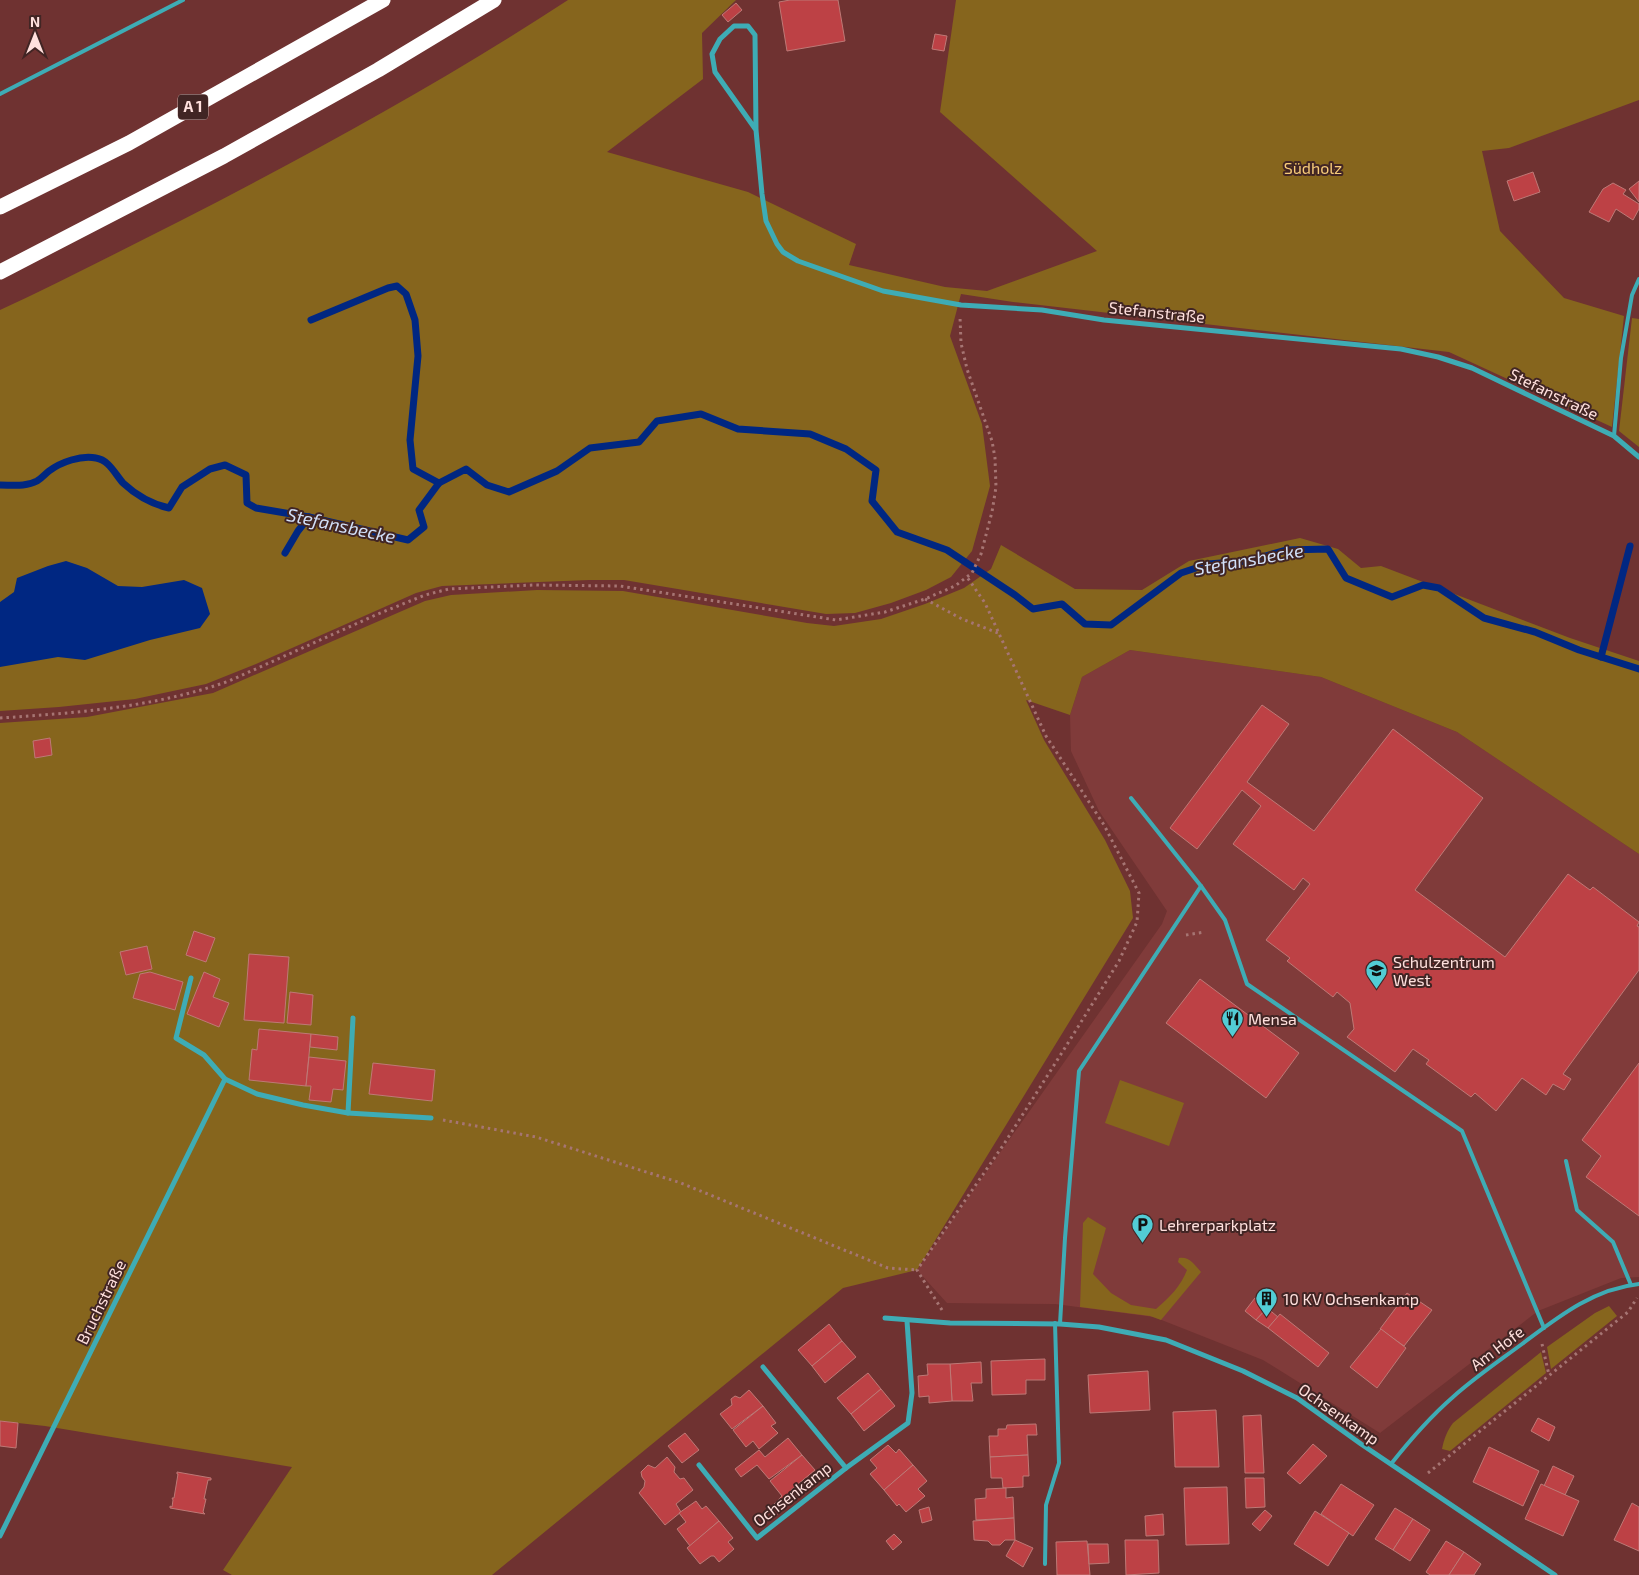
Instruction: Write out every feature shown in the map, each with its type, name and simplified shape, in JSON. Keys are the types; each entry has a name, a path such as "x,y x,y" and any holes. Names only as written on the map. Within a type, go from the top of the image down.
{"highway":[{"name":"A 1","path":"0,206 129,143 383,0"},
{"path":"0,272 224,156 378,70 494,0"}],"street":[{"name":"Stefanstraße","path":"756,130 715,72 712,54 720,39 734,26 748,26 754,35 756,130 766,221 783,252 798,261 883,291 961,305 1042,310 1104,320 1401,349 1438,356 1472,368 1614,436 1639,457"},
{"path":"191,978 176,1038 204,1055 225,1079 257,1094 302,1105 348,1113 431,1118"},
{"path":"348,1113 353,1018"},
{"name":"Bruchstraße","path":"0,1536 225,1079"},
{"name":"Ochsenkamp","path":"885,1318 950,1323 1057,1323 1099,1327 1166,1340 1243,1371 1297,1398 1361,1444 1555,1575"},
{"name":"Ochsenkamp","path":"698,1465 757,1538 846,1468 908,1423 912,1394 907,1321"},
{"name":"Ochsenkamp","path":"763,1367 846,1468"}],"lane":[{"path":"0,94 183,0"},
{"path":"1614,436 1621,358 1632,295 1639,279"},
{"path":"1131,798 1201,886 1225,920 1247,984 1462,1131 1544,1328"},
{"path":"1045,1564 1046,1505 1059,1463 1057,1323 1079,1071 1201,886"},
{"path":"1566,1161 1577,1210 1613,1242 1631,1285"},
{"name":"Am Hofe","path":"1391,1464 1416,1433 1453,1396 1539,1331 1571,1308 1598,1294 1639,1284"}],"path":[{"path":"0,718 97,710 208,689 228,682 378,614 425,595 449,589 533,585 620,586 836,620 885,612 925,599 955,586 972,573 981,554 987,534 996,487 992,442 961,343 961,305"},
{"path":"917,1270 1004,1144 1063,1051 1119,961 1137,922 1139,893 1104,825 1046,736 985,603 967,576"},
{"path":"925,599 962,619 999,633"},
{"path":"1181,942 1187,934 1205,932"},
{"path":"431,1118 536,1136 681,1183 888,1268 917,1270"},
{"path":"917,1270 950,1323"},
{"path":"1417,1482 1628,1312 1639,1295"},
{"path":"1539,1331 1549,1375"}],"shaded area":[{"path":"66,561 87,568 118,586 142,587 184,580 202,588 210,614 200,628 150,640 85,660 58,657 0,667 0,602 14,592 17,578"},
{"name":"Schulzentrum West","path":"1130,650 1321,677 1457,732 1639,854 1639,1277 1621,1278 1538,1311 1380,1433 1263,1360 1154,1317 1055,1304 947,1303 917,1270 1162,924 1167,911 1099,811 1071,751 1070,715 1082,677"}],"green space":[{"name":"Südholz","path":"568,0 736,0 702,33 703,79 607,152 748,192 856,244 849,265 945,287 987,291 1097,251 940,112 956,0 1639,0 1639,100 1509,148 1482,151 1500,231 1564,298 1624,316 1612,427 1449,352 1013,302 961,294 950,336 982,424 990,486 972,551 951,577 926,590 891,603 855,613 826,614 624,580 442,586 416,593 256,664 206,684 135,699 0,711 0,310 180,221 328,143 473,60"},
{"path":"1632,318 1639,319 1639,447 1619,431"},
{"path":"1300,538 1338,549 1361,568 1381,566 1570,638 1639,661 1639,854 1457,732 1321,677 1130,650 1082,677 1070,715 1026,700 1044,740 1105,840 1130,891 1133,918 917,1270 843,1288 492,1575 232,1575 223,1570 292,1467 45,1426 0,1421 0,723 87,717 213,693 425,601 451,595 537,590 623,591 834,626 881,619 964,588 991,569 1001,545 1075,589 1142,590 1189,561"},
{"path":"1120,1080 1184,1103 1169,1146 1105,1123"},
{"path":"1088,1217 1106,1228 1093,1274 1111,1293 1131,1305 1156,1309 1165,1301 1178,1286 1187,1270 1178,1262 1179,1258 1186,1258 1201,1272 1161,1320 1150,1316 1080,1307 1083,1223"},
{"path":"1609,1306 1617,1316 1551,1369 1547,1347 1595,1313"},
{"path":"1541,1352 1546,1373 1450,1451 1442,1449 1446,1435 1453,1423"}],"building":[{"path":"790,0 838,0 845,41 787,51 779,2"},
{"path":"736,3 742,10 728,22 722,15"},
{"path":"935,34 947,36 944,51 932,49"},
{"path":"1533,172 1540,192 1514,201 1507,181"},
{"path":"1639,181 1639,202 1629,189"},
{"path":"1613,183 1626,190 1623,194 1639,204 1639,209 1633,220 1616,209 1609,222 1589,212 1603,189"},
{"name":"Schulzentrum West","path":"1262,705 1289,724 1247,782 1314,831 1393,729 1483,798 1415,890 1505,957 1568,874 1590,890 1593,887 1639,922 1637,926 1639,927 1639,970 1563,1074 1571,1079 1564,1090 1553,1084 1546,1095 1522,1078 1496,1111 1475,1093 1471,1097 1426,1064 1429,1060 1413,1049 1395,1072 1347,1037 1354,1029 1350,1003 1337,992 1333,997 1287,961 1290,958 1266,940 1310,884 1303,878 1294,890 1233,844 1261,806 1242,790 1197,849 1170,828"},
{"path":"50,738 52,755 35,758 33,741"},
{"path":"194,931 215,938 206,962 186,955"},
{"path":"147,946 152,969 126,975 120,952"},
{"path":"249,954 289,957 284,1023 244,1020"},
{"path":"150,972 183,982 175,1010 133,998 140,974"},
{"path":"204,972 220,979 213,997 229,1003 219,1027 187,1014"},
{"name":"Mensa","path":"1200,979 1299,1053 1266,1098 1166,1023"},
{"path":"290,992 313,995 311,1025 287,1023"},
{"path":"259,1029 311,1034 306,1086 249,1080 252,1049 257,1050"},
{"path":"311,1034 338,1037 337,1050 310,1047"},
{"path":"309,1057 346,1061 343,1090 333,1089 331,1102 309,1100 311,1086 306,1086"},
{"path":"373,1063 435,1070 432,1101 369,1094"},
{"path":"1639,1063 1639,1216 1586,1177 1601,1156 1582,1140"},
{"path":"1407,1293 1432,1310 1404,1346 1380,1329"},
{"path":"1255,1298 1267,1308 1256,1320 1245,1311"},
{"name":"10 KV Ochsenkamp","path":"1267,1308 1278,1317 1268,1328 1256,1320"},
{"path":"1280,1314 1329,1353 1318,1367 1268,1328"},
{"path":"829,1324 842,1341 812,1366 798,1350"},
{"path":"1381,1329 1406,1348 1377,1388 1350,1367"},
{"path":"842,1341 856,1357 825,1383 812,1366"},
{"path":"1045,1359 1045,1380 1026,1380 1026,1394 992,1395 991,1361"},
{"path":"981,1362 982,1383 971,1383 973,1401 952,1401 950,1364"},
{"path":"927,1364 950,1364 952,1401 929,1403 929,1396 919,1397 918,1376 928,1375"},
{"path":"1148,1371 1150,1410 1090,1413 1088,1375"},
{"path":"868,1373 881,1389 851,1414 837,1398"},
{"path":"881,1389 895,1406 864,1431 851,1414"},
{"path":"749,1390 763,1406 732,1429 720,1414 732,1405 731,1399 735,1396 740,1398"},
{"path":"763,1406 776,1423 771,1426 778,1433 759,1449 753,1441 746,1447 733,1430"},
{"path":"1216,1410 1219,1467 1175,1467 1173,1412"},
{"path":"1261,1415 1264,1473 1245,1473 1243,1416"},
{"path":"1538,1418 1555,1427 1549,1441 1531,1431"},
{"path":"0,1421 18,1423 16,1448 0,1446"},
{"path":"1036,1424 1037,1435 1027,1435 1028,1455 990,1457 989,1436 998,1436 998,1429 1006,1429 1007,1425"},
{"path":"685,1433 699,1450 682,1463 668,1446"},
{"path":"788,1438 802,1455 769,1479 757,1465 741,1477 735,1469 759,1450 765,1457"},
{"path":"1313,1444 1327,1456 1300,1484 1287,1473"},
{"path":"888,1445 896,1453 899,1449 913,1465 884,1490 870,1474 877,1468 870,1460"},
{"path":"1489,1447 1539,1471 1523,1506 1473,1482"},
{"path":"802,1455 815,1470 791,1490 797,1497 774,1517 768,1510 782,1496 770,1481"},
{"path":"1028,1455 1029,1476 1023,1476 1023,1487 1003,1488 1002,1478 991,1478 990,1457"},
{"path":"667,1457 675,1467 674,1472 680,1479 684,1478 693,1490 676,1504 681,1512 665,1525 639,1493 644,1487 645,1481 641,1472 648,1465 655,1468"},
{"path":"913,1465 927,1481 918,1489 925,1496 906,1512 899,1504 897,1506 884,1490"},
{"path":"1553,1466 1574,1476 1565,1495 1544,1486"},
{"path":"177,1472 211,1478 211,1480 208,1480 204,1499 206,1499 203,1512 205,1514 170,1508 170,1506 172,1507 172,1498 174,1498"},
{"path":"1245,1478 1264,1478 1265,1507 1246,1508"},
{"path":"1341,1484 1374,1505 1353,1536 1321,1514"},
{"path":"1541,1484 1579,1501 1563,1536 1525,1519"},
{"path":"1227,1487 1229,1544 1186,1545 1184,1488"},
{"path":"1006,1488 1006,1498 1013,1497 1014,1518 976,1520 975,1499 986,1498 986,1489"},
{"path":"696,1501 702,1509 706,1506 719,1521 690,1546 677,1529 686,1522 679,1513"},
{"path":"1632,1503 1639,1507 1639,1551 1614,1540"},
{"path":"929,1507 932,1520 922,1523 919,1510"},
{"path":"1395,1508 1413,1519 1393,1550 1375,1539"},
{"path":"1265,1510 1272,1516 1260,1531 1252,1524"},
{"path":"1315,1511 1349,1533 1328,1566 1294,1544"},
{"path":"1163,1514 1164,1535 1146,1536 1145,1516"},
{"path":"1014,1518 1015,1540 1005,1540 1000,1545 992,1545 988,1541 974,1540 973,1521"},
{"path":"1413,1519 1430,1530 1410,1561 1393,1550"},
{"path":"719,1521 733,1538 728,1542 734,1549 719,1562 714,1556 711,1556 700,1564 687,1548"},
{"path":"894,1534 902,1542 893,1550 886,1541"},
{"path":"1015,1540 1033,1548 1023,1567 1006,1556"},
{"path":"1125,1540 1158,1540 1159,1573 1126,1575"},
{"path":"1087,1541 1090,1575 1057,1575 1056,1542"},
{"path":"1446,1541 1464,1552 1449,1575 1430,1575 1426,1572"},
{"path":"1088,1544 1108,1544 1109,1563 1089,1564"},
{"path":"1464,1552 1481,1564 1474,1575 1449,1575"}],"waterway":[{"path":"311,320 388,288 397,286 406,294 415,320 418,356 410,440 413,469 439,483"},
{"name":"Stefansbecke","path":"0,485 28,484 37,481 49,471 65,462 90,457 105,461 123,483 139,496 169,508 182,487 210,469 225,465 246,475 247,503 256,508 309,517 408,540 424,527 419,510 439,483 466,469 487,485 509,492 557,471 590,448 639,442 657,421 701,414 738,429 810,434 846,449 876,470 872,501 897,532 947,550 1033,609 1062,604 1085,624 1111,625 1181,573 1208,564 1248,561 1286,550 1328,549 1346,578 1392,597 1423,585 1439,588 1484,618 1535,632 1579,650 1639,669"},
{"path":"285,553 309,517"},
{"path":"1601,657 1630,546"}],"place":[{"name":"Schulzentrum West","path":"1377,990"},
{"name":"Mensa","path":"1232,1038"},
{"name":"Lehrerparkplatz","path":"1143,1244"},
{"name":"10 KV Ochsenkamp","path":"1267,1318"}]}
